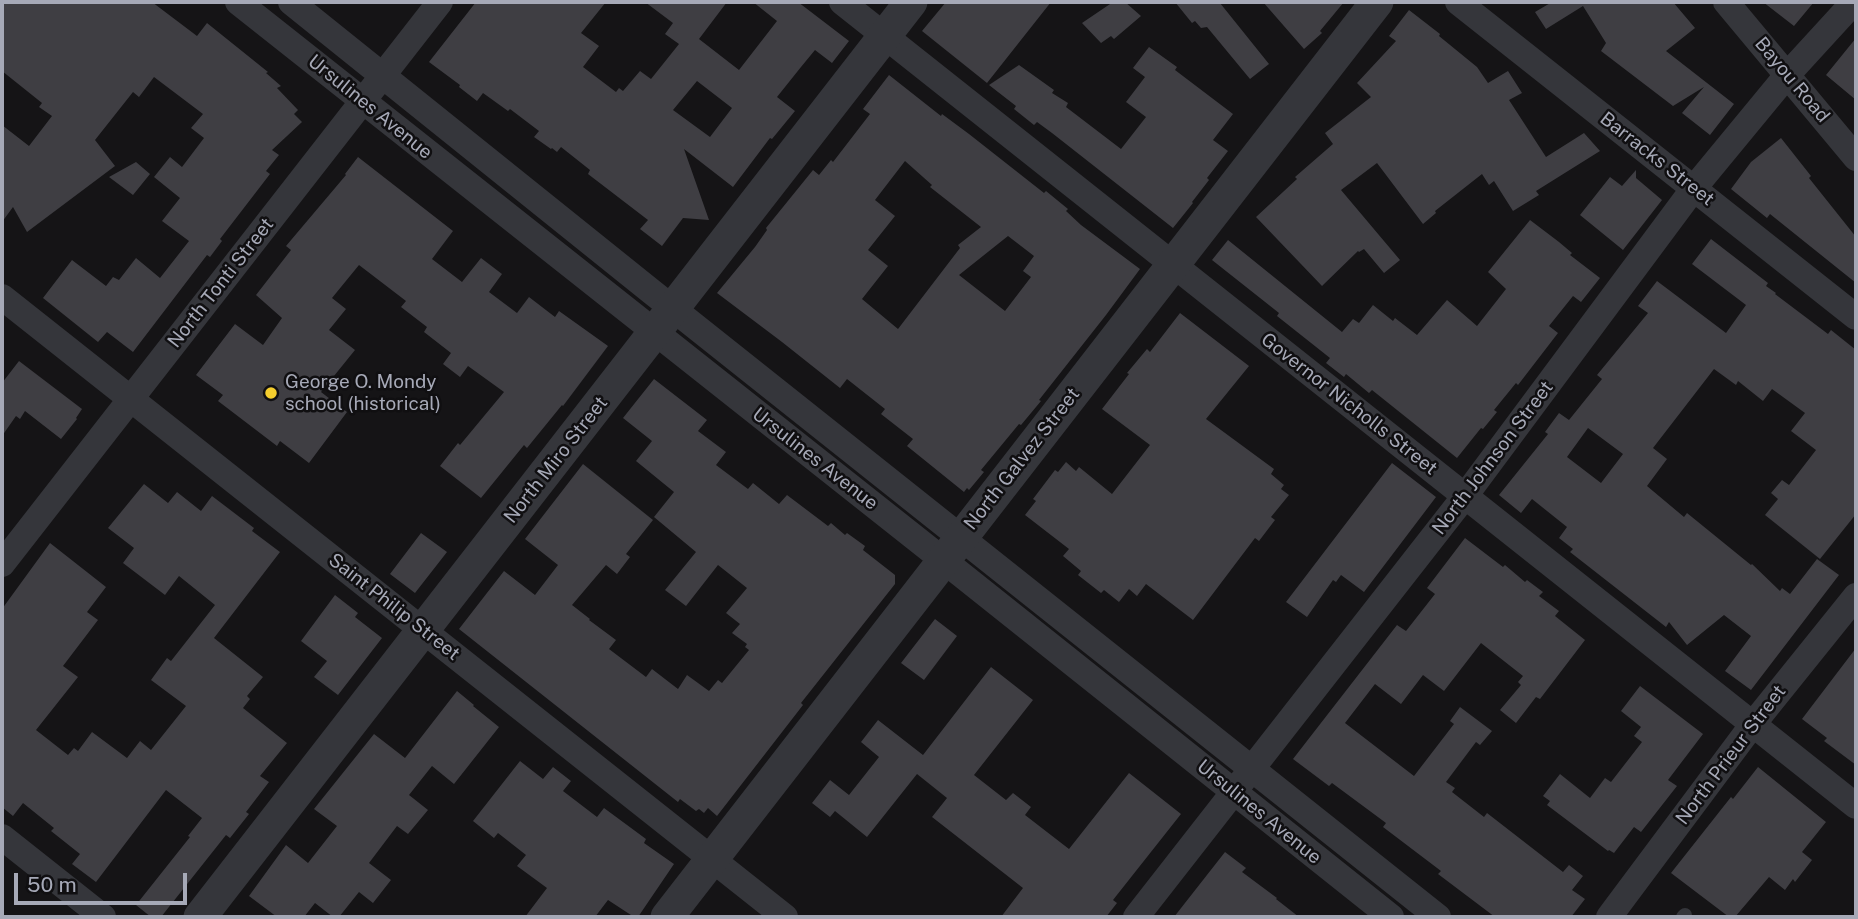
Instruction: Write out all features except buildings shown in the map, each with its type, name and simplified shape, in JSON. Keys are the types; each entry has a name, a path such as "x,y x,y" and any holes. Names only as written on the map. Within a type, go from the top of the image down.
{"street":[{"name":"Ursulines Avenue","path":"238,2 362,101 664,320 953,548 1251,769 1438,917"},
{"name":"Ursulines Avenue","path":"291,2 382,76 664,320"},
{"name":"North Tonti Street","path":"2,564 440,2"},
{"name":"Governor Nicholls Street","path":"842,2 1856,806"},
{"name":"North Miro Street","path":"200,917 911,2"},
{"name":"North Galvez Street","path":"667,917 1377,2"},
{"name":"Barracks Street","path":"1458,2 1856,317"},
{"name":"Bayou Road","path":"1726,2 1856,158"},
{"name":"North Johnson Street","path":"1136,917 1465,496 1694,188 1788,74 1854,2"},
{"name":"Saint Philip Street","path":"2,297 785,917"},
{"name":"Ursulines Avenue","path":"953,548 1233,792 1391,917"},
{"name":"North Prieur Street","path":"1609,917 1753,724 1856,596"},
{"path":"2,837 103,917"}],"place":[{"name":"George O. Mondy school (historical)","path":"271,393"}]}
